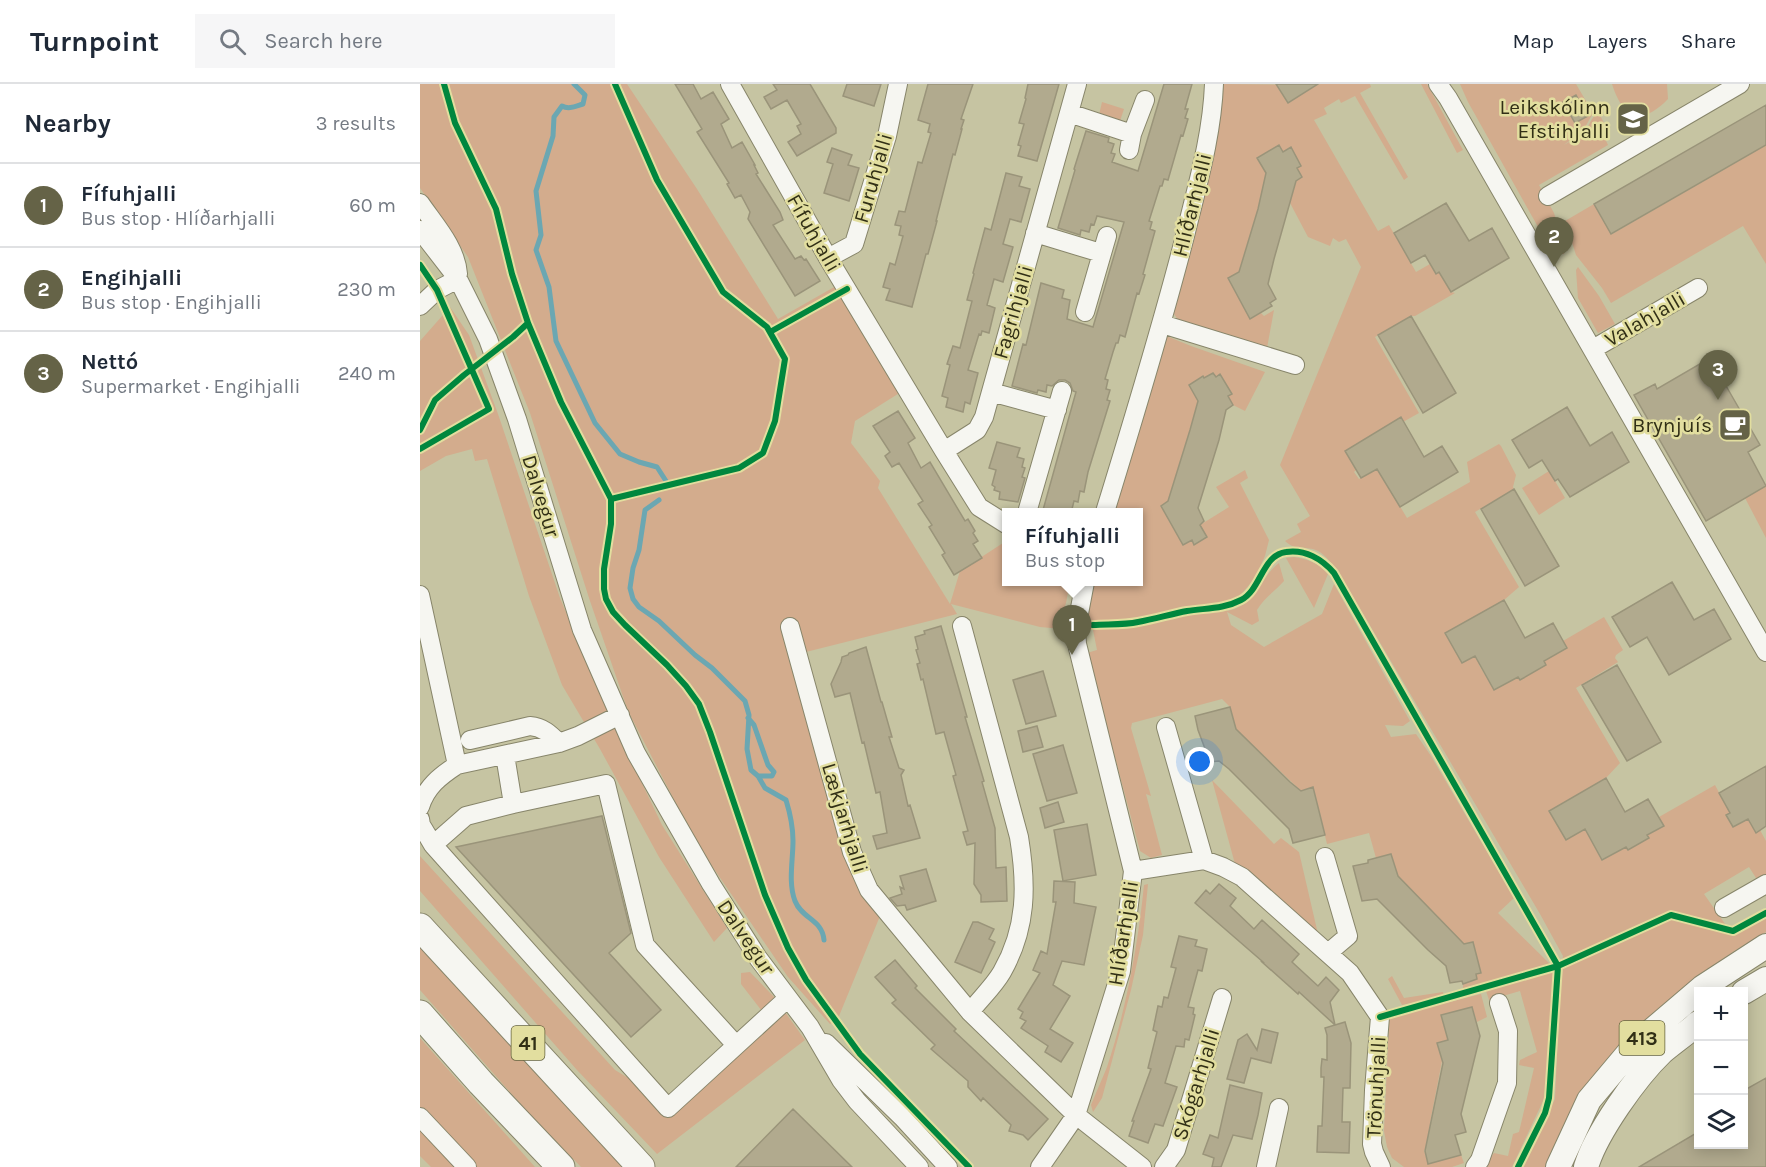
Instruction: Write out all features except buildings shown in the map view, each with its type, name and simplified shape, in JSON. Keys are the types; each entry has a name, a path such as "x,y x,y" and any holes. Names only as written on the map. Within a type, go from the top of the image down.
{"highway":[{"name":"41","path":"420,927 640,1165"},
{"path":"420,1014 481,1083 561,1167"}],"main road":[{"name":"413","path":"1558,1167 1590,1100 1636,1044 1703,987 1766,946"},
{"path":"1748,989 1766,979"},
{"name":"413","path":"1586,1167 1590,1154 1623,1098 1661,1053 1694,1026"}],"street":[{"name":"Fífuhjalli","path":"730,84 828,258 944,451 979,507 1002,521"},
{"name":"Furuhjalli","path":"828,258 854,244 886,136 898,84"},
{"name":"Fagrihjalli","path":"944,451 977,430 984,417 1077,84"},
{"name":"Hlíðarhjalli","path":"1107,508 1162,324 1200,175 1213,111 1214,84"},
{"path":"1548,196 1740,84"},
{"path":"1443,89 1766,652"},
{"path":"1069,113 1131,142 1145,100"},
{"name":"Dalvegur","path":"420,203 447,241 457,261 459,279"},
{"name":"Dalvegur","path":"420,230 459,279 496,359 517,419 582,630 636,753 711,884 758,958 788,998 810,1027 948,1167"},
{"path":"1035,233 1104,245 1085,312"},
{"path":"420,306 437,290 459,279"},
{"name":"Valahjalli","path":"1593,350 1698,288"},
{"path":"1162,324 1295,365"},
{"path":"1028,508 1062,391"},
{"path":"991,392 1057,411"},
{"name":"Hlíðarhjalli","path":"1040,1167 1076,1115 1121,971 1133,871 1077,644 1076,629 1084,586"},
{"path":"420,595 457,765"},
{"name":"Lækjarhjalli","path":"790,627 852,852 869,890 970,1012 1076,1115"},
{"path":"962,627 1019,837 1024,872 1024,906 1015,944 1001,974 970,1012"},
{"path":"420,807 428,788 444,773 457,765 559,743 620,715"},
{"path":"470,740 530,726 538,727 559,743"},
{"path":"1133,871 1204,860 1166,728"},
{"path":"505,755 513,804"},
{"path":"433,845 466,816 606,784 645,945 736,1045"},
{"path":"420,820 433,845 668,1108 788,998"},
{"path":"1325,857 1348,936 1328,953"},
{"name":"Trönuhjalli","path":"1204,860 1242,877 1328,953 1350,973 1380,1017 1372,1144 1381,1167"},
{"path":"1724,909 1766,884"},
{"name":"Skógarhjalli","path":"1164,1167 1176,1150 1222,998"},
{"path":"1475,1167 1480,1160 1507,1083 1508,1031 1499,1003"},
{"name":"Dalvegur","path":"810,1027 825,1055 857,1101 919,1167"},
{"path":"1266,1167 1279,1108"},
{"path":"1076,1115 1142,1167"},
{"path":"420,1117 467,1167"}],"shaded area":[{"path":"420,84 627,84 697,189 778,319 836,286 901,392 855,421 851,443 880,481 878,488 950,604 960,571 1002,544 1002,586 1069,586 1061,619 1062,629 1040,627 951,604 957,614 794,655 880,916 837,1021 830,1024 788,977 697,844 628,711 530,413 468,257 420,188"},
{"path":"1223,84 1370,84 1371,87 1360,93 1408,177 1404,180 1355,96 1341,103 1339,99 1324,108 1327,114 1314,120 1378,231 1389,225 1416,272 1430,264 1436,274 1439,272 1451,292 1455,293 1375,337 1419,413 1403,422 1400,418 1345,451 1359,479 1384,464 1383,478 1407,518 1470,482 1467,462 1499,444 1501,446 1516,475 1514,489 1475,512 1519,587 1504,600 1446,633 1462,663 1487,649 1491,657 1479,665 1494,690 1518,677 1520,680 1546,665 1544,661 1567,648 1563,641 1604,617 1623,650 1616,655 1618,662 1576,688 1620,763 1606,778 1549,811 1566,840 1596,823 1603,860 1626,847 1628,850 1663,826 1659,817 1715,785 1730,813 1726,816 1733,827 1759,812 1760,830 1766,841 1766,876 1758,881 1749,867 1704,894 1730,931 1766,911 1766,932 1706,971 1549,1167 1521,1167 1555,1099 1563,956 1339,573 1318,551 1293,546 1285,541 1301,532 1297,524 1310,516 1280,465 1361,267 1346,239 1339,242 1333,238 1330,246 1308,237 1289,201 1294,182 1302,177 1297,168 1301,165 1291,148 1283,152 1279,145 1257,158 1266,173 1258,209 1239,272 1229,278 1250,319 1261,313 1264,316 1274,310 1267,348 1178,320 1172,311 1217,127"},
{"path":"1421,84 1427,84 1463,150 1457,153"},
{"path":"1460,84 1576,84 1593,113 1583,131 1561,147 1583,133 1593,117 1600,115 1607,129 1602,132 1608,145 1539,185 1554,213 1565,248 1564,254 1554,251 1547,243"},
{"path":"1612,84 1667,84 1668,99 1650,113 1634,115 1622,105"},
{"path":"1102,102 1124,109 1120,121 1099,115"},
{"path":"1766,145 1766,264 1743,226 1611,303 1576,255 1565,221 1594,204 1612,234"},
{"path":"1578,267 1599,296 1615,324 1598,333 1578,298 1576,270"},
{"path":"450,307 469,335 560,598 614,725 662,825 727,928 714,942 659,857 562,685 529,596 487,459 475,461 472,449 446,456 420,471 420,341"},
{"path":"1164,335 1265,372 1245,411 1233,405 1228,396 1231,393 1220,374 1204,379 1203,376 1189,385 1198,401 1168,501 1162,506 1183,545 1206,537 1200,525 1229,507 1216,487 1245,470 1248,478 1240,483 1269,540 1255,578 1227,611 1246,603 1279,563 1284,581 1257,610 1259,621 1252,625 1227,612 1231,625 1264,647 1322,614 1334,584 1410,721 1403,726 1385,725 1391,737 1416,734 1514,898 1498,913 1550,964 1463,990 1463,984 1477,979 1476,974 1481,973 1473,942 1464,944 1398,876 1391,854 1376,858 1369,833 1327,844 1313,787 1301,791 1236,729 1230,707 1222,699 1132,723 1131,728 1151,796 1146,794 1162,855 1151,858 1140,851 1087,653 1097,650 1092,625 1084,625 1094,586 1143,586 1143,508 1114,508"},
{"path":"1549,471 1565,498 1539,515 1522,488"},
{"path":"1766,486 1766,538 1745,498"},
{"path":"1294,557 1313,562 1328,574 1314,608 1286,558"},
{"path":"1212,780 1274,844 1281,838 1299,852 1318,934 1235,864"},
{"path":"420,856 615,1070 668,1102 772,1024 741,984 741,973 750,972 775,998 805,1040 657,1154 577,1070 420,891"},
{"path":"1148,884 1143,935 1131,990 1102,1098 1093,1112 1091,1105 1107,1067 1125,1000 1135,954 1144,885"},
{"path":"420,946 623,1167 581,1167 523,1107 420,990"},
{"path":"1553,971 1548,1069 1544,1099 1512,1167 1484,1167 1494,1153 1508,1156 1513,1134 1519,1132 1534,1068 1519,1065 1520,1060 1537,1052 1520,991 1489,1000 1486,991"},
{"path":"1392,976 1404,998 1443,992 1444,996 1402,1005 1388,979"},
{"path":"1481,994 1487,1017 1477,1022 1472,1007 1441,1015 1446,1032 1454,1039 1437,1043 1442,1061 1430,1123 1440,1145 1424,1150 1428,1164 1461,1155 1464,1163 1452,1167 1404,1167 1392,1158 1384,1131 1389,1022 1386,1018"},
{"path":"420,1038 535,1167 431,1167 420,1156"}],"waterway":[{"path":"574,84 585,95 583,104 570,108 562,106 554,117 553,136 536,191 541,235 536,250 549,287 556,341 595,423 620,454 657,467 666,481"},
{"path":"659,500 645,510 630,588 633,599 639,607 659,621 712,668 745,701 749,715 747,749 751,770 758,776 765,788 786,800 793,836 791,879 793,894 798,907 820,928 824,940"},
{"path":"748,718 754,725 768,765 774,772 772,776 758,776"}],"cycle path":[{"path":"444,84 455,123 496,209 512,274 528,323 561,402 611,499 611,524 604,569 606,599 613,612 667,665 699,704 765,895 788,948 806,980 860,1054 969,1167"},
{"path":"611,499 739,468 763,453 775,421 785,359 767,327 723,292 657,180 615,84"},
{"path":"420,265 437,290 489,409 420,449"},
{"path":"770,332 847,289"},
{"path":"420,430 435,400 528,323"},
{"path":"1093,625 1133,623 1235,603 1248,595 1272,559 1286,552 1300,552 1313,556 1334,573 1558,966 1380,1017"},
{"path":"1518,1167 1545,1113 1549,1098 1558,966 1671,915 1733,931 1766,913"}],"place":[{"name":"Leikskólinn Efstihjalli","path":"1633,119"},
{"name":"Engihjalli","path":"1554,267"},
{"name":"Nettó","path":"1718,400"},
{"name":"Brynjuís","path":"1735,425"},
{"name":"Fífuhjalli","path":"1072,655"}]}
